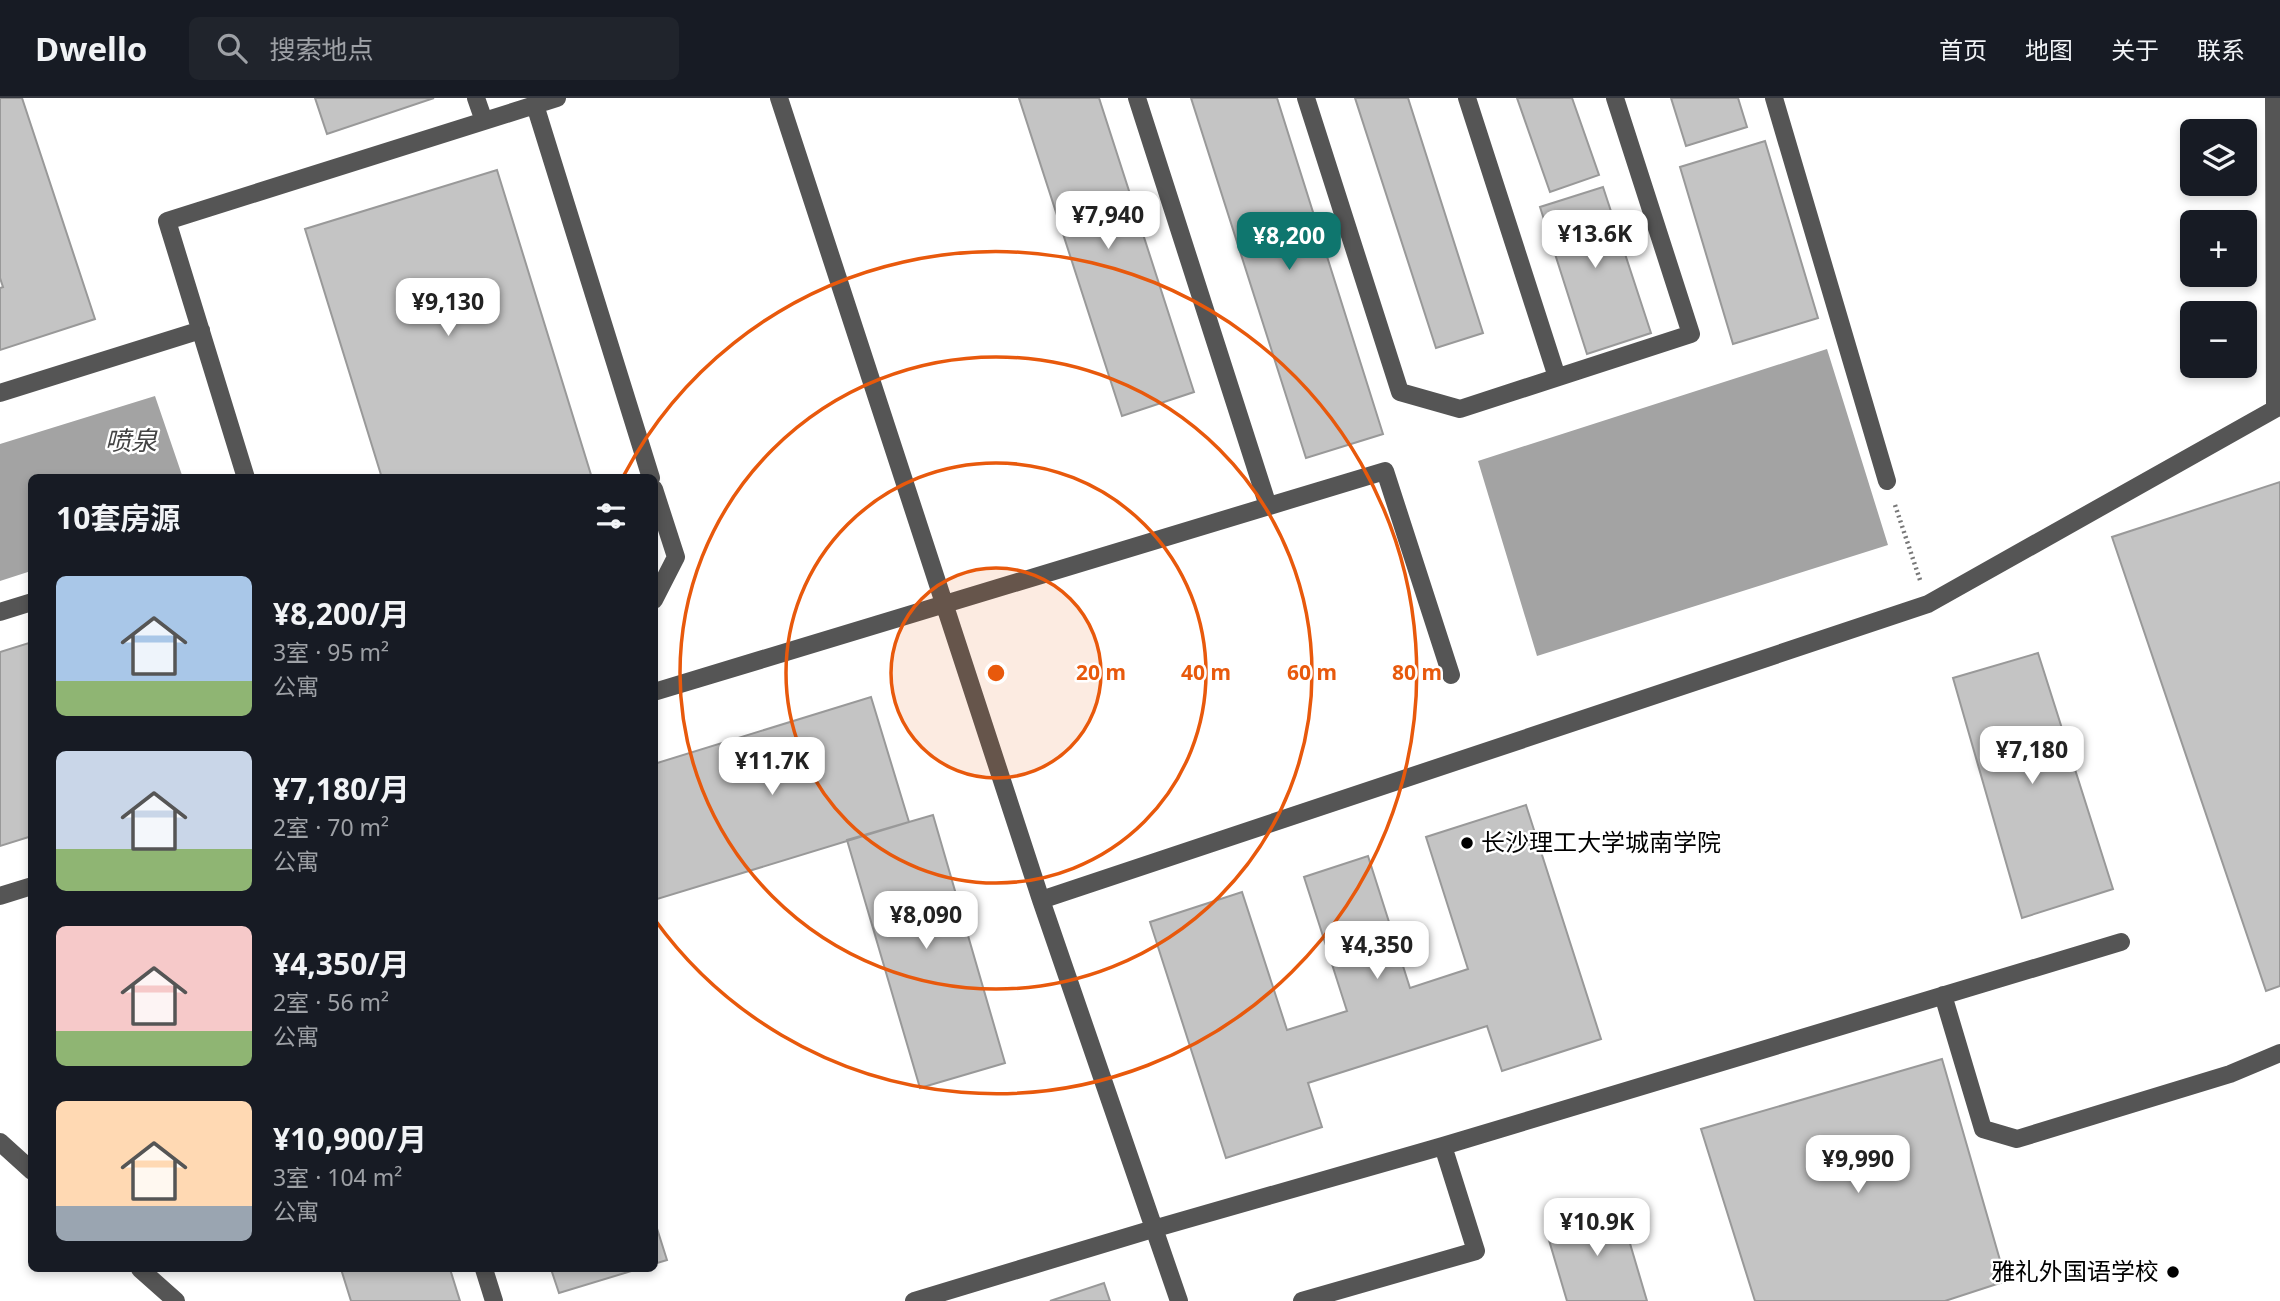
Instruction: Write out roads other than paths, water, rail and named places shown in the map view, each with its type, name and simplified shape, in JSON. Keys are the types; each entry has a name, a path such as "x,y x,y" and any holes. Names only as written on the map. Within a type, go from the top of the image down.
{"street":[{"path":"476,98 484,121"},
{"path":"245,474 167,221 556,98"},
{"path":"779,98 1041,900 1179,1301"},
{"path":"1137,98 1268,506"},
{"path":"1306,98 1401,392 1460,409 1691,334 1615,98"},
{"path":"1467,98 1556,377"},
{"path":"1774,98 1887,481"},
{"path":"1041,900 1928,604 2278,409 2274,98"},
{"path":"535,105 650,474"},
{"path":"0,393 201,330"},
{"path":"658,691 1385,471 1451,675"},
{"path":"658,501 676,557 658,592"},
{"path":"0,612 28,603"},
{"path":"0,896 28,887"},
{"path":"914,1301 1443,1146 2121,942"},
{"path":"1943,995 1983,1129 2017,1139 2230,1074 2280,1054"},
{"path":"0,1142 28,1167"},
{"path":"1302,1301 1476,1251 1443,1146"},
{"path":"143,1272 176,1301"},
{"path":"485,1272 494,1301"}],"water":[{"path":"1827,349 1888,545 1537,656 1478,461"},
{"name":"喷泉","path":"155,396 182,474 28,474 28,572 0,581 0,444"}],"place":[{"name":"长沙理工大学城南学院","path":"1467,843"},
{"name":"雅礼外国语学校","path":"2173,1272"}]}
